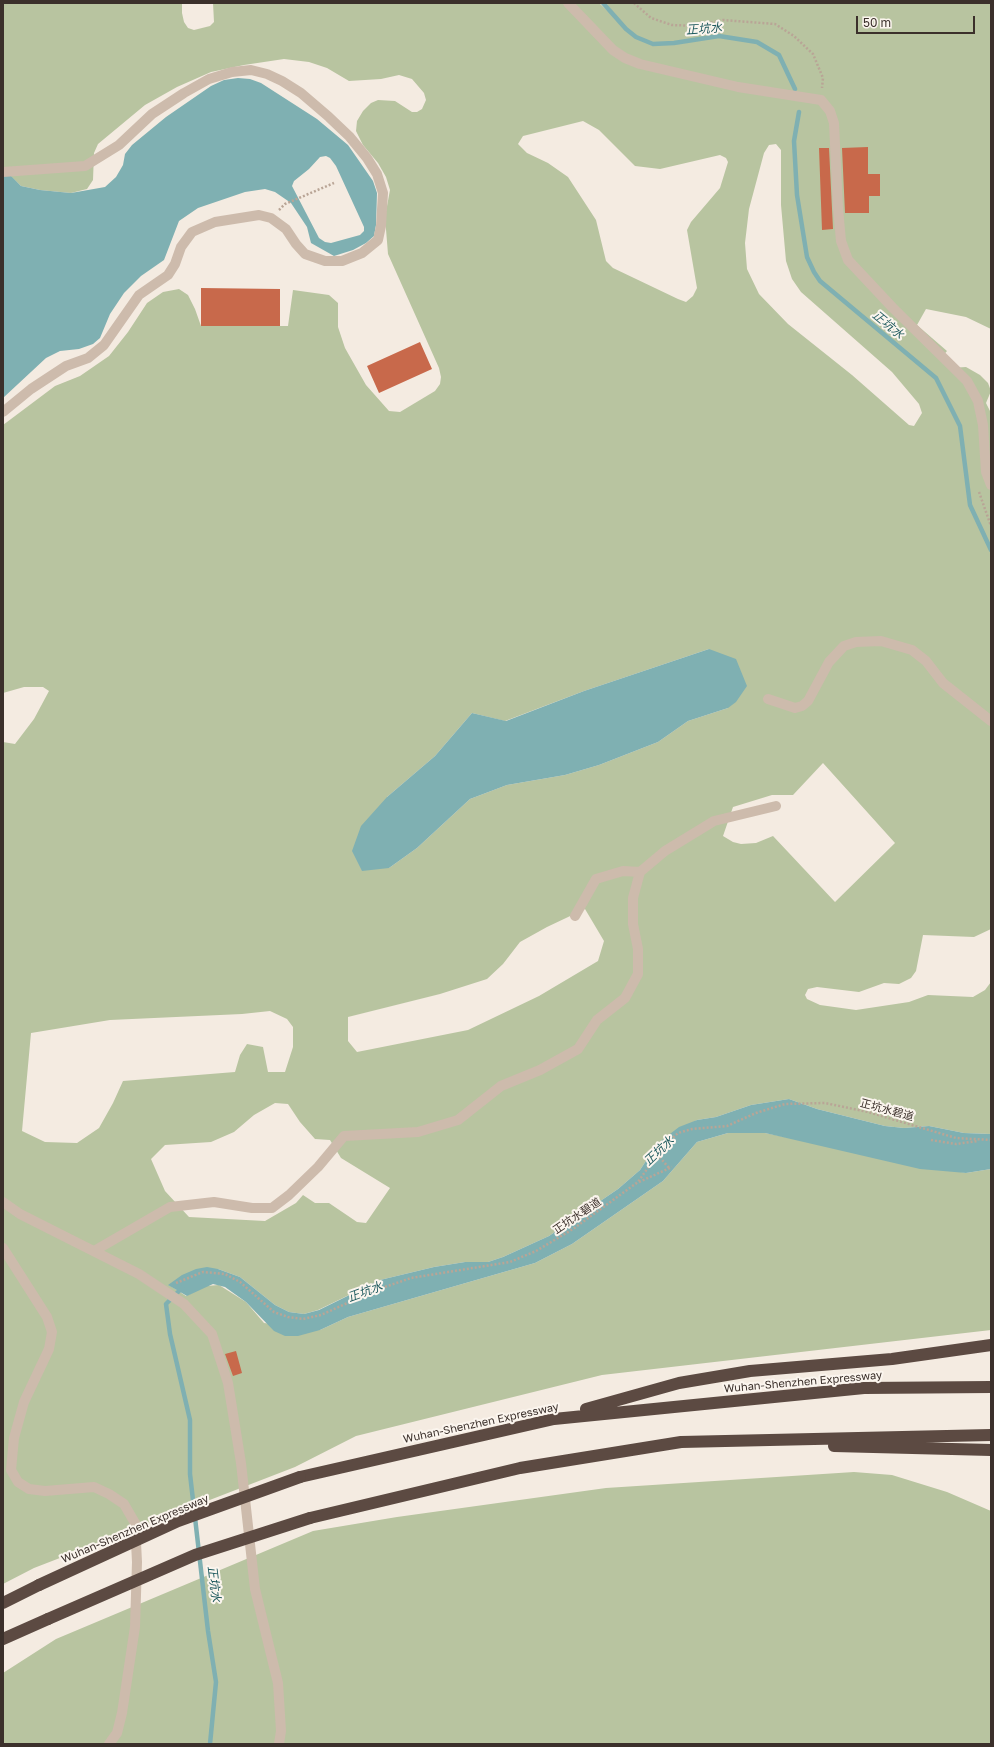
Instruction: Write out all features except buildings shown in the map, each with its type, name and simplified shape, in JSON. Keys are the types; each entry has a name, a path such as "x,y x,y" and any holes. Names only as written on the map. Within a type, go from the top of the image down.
{"highway":[{"path":"554,1418 679,1383 734,1374 924,1355 991,1345"},
{"name":"Wuhan-Shenzhen Expressway","path":"3,1603 39,1585 178,1522 300,1477 554,1418 864,1388 991,1387"},
{"path":"3,1639 48,1618 195,1555 310,1518 520,1468 681,1442 991,1435"},
{"path":"681,1442 991,1450"}],"street":[{"path":"568,3 612,50 625,58 640,64 738,87 821,100 830,111 834,122 841,241 848,260 893,308 967,381 978,401 984,425 986,472 991,485"},
{"path":"3,172 85,166 119,144 152,114 184,93 209,80 232,72 251,70 267,74 282,81 301,93 334,122 349,136 367,158 377,174 383,193 381,226 378,240 362,253 342,261 325,261 305,254 286,230 271,218 259,215 215,222 192,232 181,247 175,264 168,275 140,295 104,345 88,358 66,366 31,389 3,412"},
{"path":"768,699 795,708 802,706 808,701 829,662 844,646 856,642 881,640 912,650 926,660 943,683 991,721"},
{"path":"94,1251 170,1207 214,1202 252,1208 272,1208 289,1195 318,1167 344,1136 418,1132 458,1120 501,1086 540,1070 578,1049 597,1020 625,998 638,974 638,949 632,924 633,898 640,872 665,851 714,821 776,806"},
{"path":"574,916 596,879 623,871 640,872"},
{"path":"3,1202 20,1214 139,1274 180,1301 212,1334 228,1383 242,1463 255,1589 278,1683 281,1731 279,1744"},
{"path":"3,1248 47,1317 52,1332 48,1349 24,1402 14,1438 7,1472 18,1482 29,1488 45,1491 94,1487 124,1504 135,1523 137,1562 135,1627 122,1713 117,1733 109,1744"}],"path":[{"path":"634,3 651,18 672,25 697,26 723,20 775,24 794,36 813,54 823,78 821,100"},
{"path":"285,204 334,183"},
{"name":"正坑水碧道","path":"165,1291 193,1274 213,1272 224,1274 240,1282 274,1312 288,1317 312,1318 376,1290 411,1278 510,1262 523,1257 574,1229 638,1182 657,1154 671,1138 685,1130 719,1128 770,1108 806,1102 832,1104 875,1114 950,1136 991,1140"},
{"path":"932,1140 956,1144 981,1140"},
{"path":"638,1182 671,1167 657,1154"}],"green space":[{"path":"3,3 182,3 184,22 188,28 194,30 210,26 214,22 213,3 599,3 610,13 612,11 606,3 991,3 991,329 966,317 926,309 917,325 947,351 941,358 950,368 966,367 980,375 988,383 991,391 986,403 991,413 991,929 974,937 923,935 916,971 911,978 899,984 884,983 859,992 817,987 808,989 805,995 807,999 820,1005 856,1010 909,1002 928,995 973,997 985,990 991,982 991,1134 964,1133 929,1126 904,1128 885,1126 817,1109 789,1099 751,1105 716,1117 697,1120 657,1144 640,1170 618,1189 549,1236 503,1257 488,1262 465,1262 434,1267 380,1280 318,1310 304,1314 289,1312 275,1305 240,1277 218,1269 169,1285 186,1296 206,1286 219,1285 246,1302 264,1323 320,1330 348,1317 535,1263 572,1244 663,1181 697,1142 728,1133 765,1133 966,1173 991,1169 991,1330 602,1375 356,1436 295,1467 34,1568 3,1584 3,742 15,744 34,719 49,691 43,687 24,687 3,693 3,425 55,386 80,376 109,356 128,332 147,303 163,292 179,289 188,295 201,326 288,326 293,290 329,295 338,303 338,327 345,348 366,385 389,411 400,412 435,391 440,384 441,377 439,368 388,254 385,217 390,190 386,177 378,163 363,145 356,131 357,121 363,111 371,103 378,100 395,101 412,112 417,112 422,109 426,100 424,93 412,79 399,75 381,79 349,81 327,68 309,62 284,59 211,72 177,87 145,105 98,144 94,153 93,180 87,189 71,193 40,190 21,186 3,169","holes":["583,121 599,130 635,166 660,169 720,155 726,158 728,162 720,188 691,222 687,230 697,288 693,296 686,302 613,268 606,261 596,220 568,177 548,163 527,153 518,144 523,136","776,144 781,150 781,205 786,261 792,279 801,292 892,372 919,404 922,413 914,426 909,425 852,375 788,324 759,294 747,269 745,243 749,209 764,153 769,145","709,649 728,708 688,721 658,742 599,765 565,775 507,785 470,799 417,848 389,868 387,797 435,756 472,713 505,721 584,691","823,763 895,843 835,902 773,836 756,843 741,844 733,842 723,836 733,807 772,795 793,795","585,909 604,941 598,961 539,996 468,1030 357,1052 348,1041 348,1017 440,994 487,979 503,964 520,942","270,1011 287,1019 293,1027 293,1047 285,1072 268,1072 263,1047 247,1044 240,1055 235,1072 123,1081 99,1128 77,1143 45,1142 22,1131 31,1033 110,1020 242,1014","275,1103 288,1104 300,1122 315,1139 330,1140 341,1158 390,1188 366,1223 357,1222 329,1203 315,1203 303,1195 296,1203 265,1221 189,1217 165,1191 151,1159 165,1145 211,1142 234,1132 254,1115"]},
{"path":"854,1472 892,1475 947,1492 991,1511 991,1744 3,1744 3,1673 56,1639 313,1531 397,1517 606,1488"}],"water":[{"path":"238,78 250,79 261,83 317,119 348,145 373,181 377,193 376,225 374,236 366,243 353,250 334,256 311,243 307,227 291,203 275,192 265,189 245,192 198,208 179,221 164,260 141,276 124,293 110,314 100,338 93,344 79,349 60,351 46,358 3,398 3,173 8,173 21,186 40,190 71,193 105,187 116,177 123,165 125,154 132,145 166,117 211,86 224,80","holes":["326,156 330,158 336,166 364,227 364,231 360,235 331,243 325,242 319,238 292,186 294,181 309,169 320,157"]},
{"path":"709,649 736,659 747,686 736,702 728,708 688,721 658,742 599,765 565,775 507,785 470,799 417,848 389,868 362,871 352,851 361,826 387,797 435,756 472,713 506,721 584,691"},
{"path":"789,1099 817,1109 885,1126 904,1128 929,1126 964,1133 991,1134 991,1169 966,1173 920,1169 765,1133 728,1133 697,1142 663,1181 572,1244 535,1263 348,1317 320,1330 298,1336 285,1336 274,1331 246,1302 225,1287 213,1284 187,1296 168,1285 182,1275 196,1269 207,1267 218,1269 240,1277 275,1305 289,1312 304,1314 319,1310 380,1280 434,1267 465,1262 488,1262 503,1257 549,1236 618,1189 640,1170 657,1144 679,1127 697,1120 716,1117 751,1105"}],"waterway":[{"name":"正坑水","path":"603,3 626,29 636,37 653,44 674,43 719,36 757,42 779,55 795,89"},
{"name":"正坑水","path":"799,112 794,141 797,195 807,257 820,281 936,378 960,426 970,505 991,550"},
{"name":"正坑水","path":"182,1288 166,1304 170,1334 190,1420 190,1474 208,1631 216,1682 210,1744"}]}
